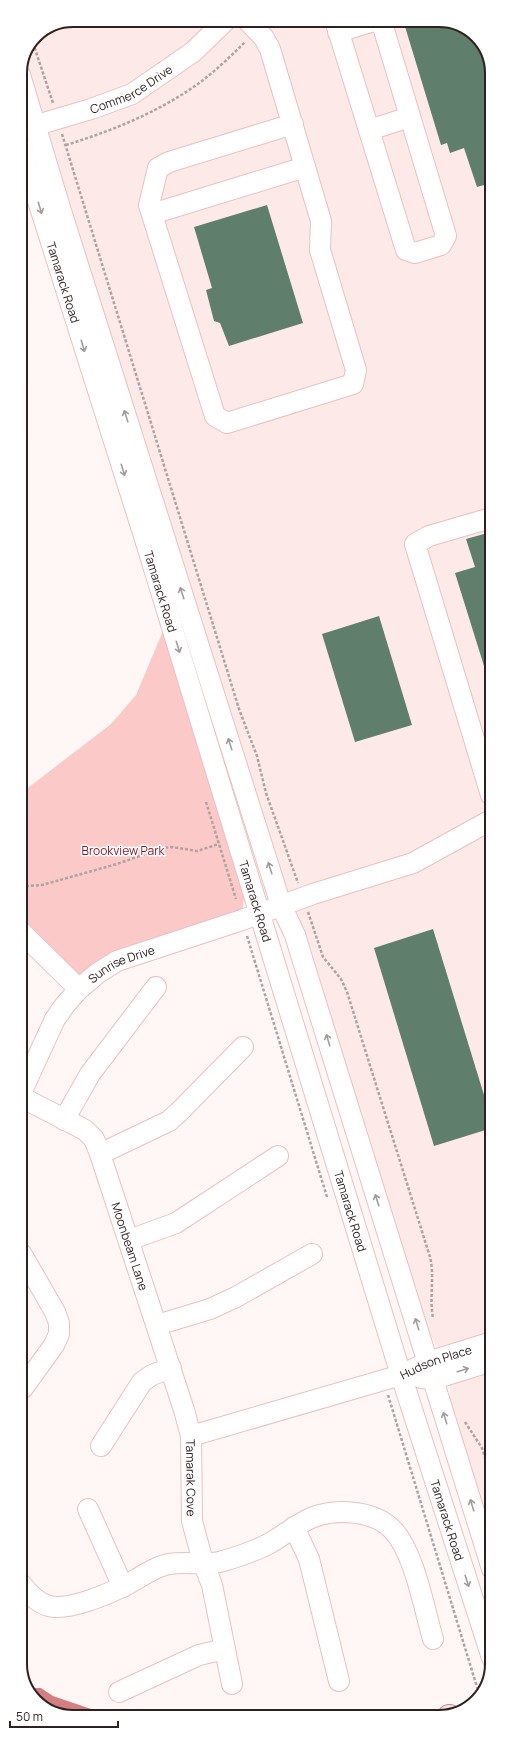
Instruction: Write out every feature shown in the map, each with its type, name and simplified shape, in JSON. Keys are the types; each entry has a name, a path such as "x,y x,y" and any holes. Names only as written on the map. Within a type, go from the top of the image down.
{"street":[{"name":"Commerce Drive","path":"28,128 57,118 91,109 132,94 193,52 219,27"},
{"path":"254,27 264,38 270,49 293,124 321,221 320,250 356,370 353,384 227,423 215,416 149,205 158,168 169,162 293,124"},
{"path":"337,27 406,250 414,253 441,245 446,236 383,27"},
{"path":"369,130 410,117"},
{"name":"Tamarack Road","path":"28,128 281,905 295,935 485,1546"},
{"name":"Tamarack Road","path":"27,166 144,536 401,1375 485,1636"},
{"path":"152,214 305,167"},
{"path":"485,520 429,536 415,544 485,775"},
{"name":"Sunrise Drive","path":"27,1080 55,1019 64,1005 79,989 98,973 118,961 242,920 281,905 413,863 485,823"},
{"path":"27,938 79,989"},
{"path":"64,1120 90,1074 156,987"},
{"path":"100,1154 169,1121 243,1046"},
{"name":"Moonbeam Lane","path":"27,1100 85,1130 94,1139 157,1324 191,1436"},
{"path":"129,1240 176,1223 278,1156"},
{"path":"157,1324 210,1309 236,1297 312,1254"},
{"path":"27,1263 55,1312 59,1323 59,1334 54,1345 27,1382"},
{"name":"Hudson Place","path":"431,1370 485,1345"},
{"name":"Hudson Place","path":"401,1375 485,1362"},
{"path":"101,1446 142,1382 152,1375 171,1368"},
{"name":"Tamarak Cove","path":"232,1684 212,1585 203,1562 192,1521 191,1436 401,1375"},
{"path":"88,1509 123,1587"},
{"path":"27,1590 34,1598 48,1606 62,1607 76,1605 123,1587 159,1567 182,1562 218,1562 270,1543 294,1527 313,1518 333,1513 354,1513 373,1518 391,1528 402,1541 408,1554 433,1638"},
{"path":"294,1527 309,1559 338,1680"},
{"path":"119,1692 199,1655 225,1649"}],"path":[{"path":"66,145 104,133 128,123 188,91 219,67 250,27"},
{"path":"35,48 66,145 239,709 257,756 266,793 298,883"},
{"path":"27,886 56,881 117,864 162,848 172,846 197,851 219,844"},
{"path":"312,926 323,957 341,979 347,992 430,1257 432,1267 431,1293 434,1324"},
{"path":"247,937 329,1204"},
{"path":"392,1408 479,1688"},
{"path":"463,1416 482,1448 485,1457"}],"shaded area":[{"path":"73,27 442,27 457,30 462,33 476,45 482,55 485,73 485,1344 443,1357 427,1328 307,937 280,882 60,170 27,72 30,55 35,47 40,40 55,30"},
{"path":"485,1363 485,1513 451,1407 449,1375"},
{"path":"34,1688 41,1688 53,1696 94,1710 70,1710 55,1707 43,1699"}],"green space":[{"name":"Brookview Park","path":"163,631 244,894 242,920 137,954 79,989 27,938 27,789 111,724 136,695"}],"building":[{"path":"405,27 442,27 457,30 476,45 482,55 485,73 485,185 477,187 464,148 450,153 447,143 441,145"},
{"path":"267,205 303,323 229,346 220,323 214,321 206,290 212,288 194,227"},
{"path":"485,534 485,669 455,573 475,567 466,539"},
{"path":"379,616 412,725 355,742 322,634"},
{"path":"433,929 485,1098 485,1130 434,1146 374,948"}]}
